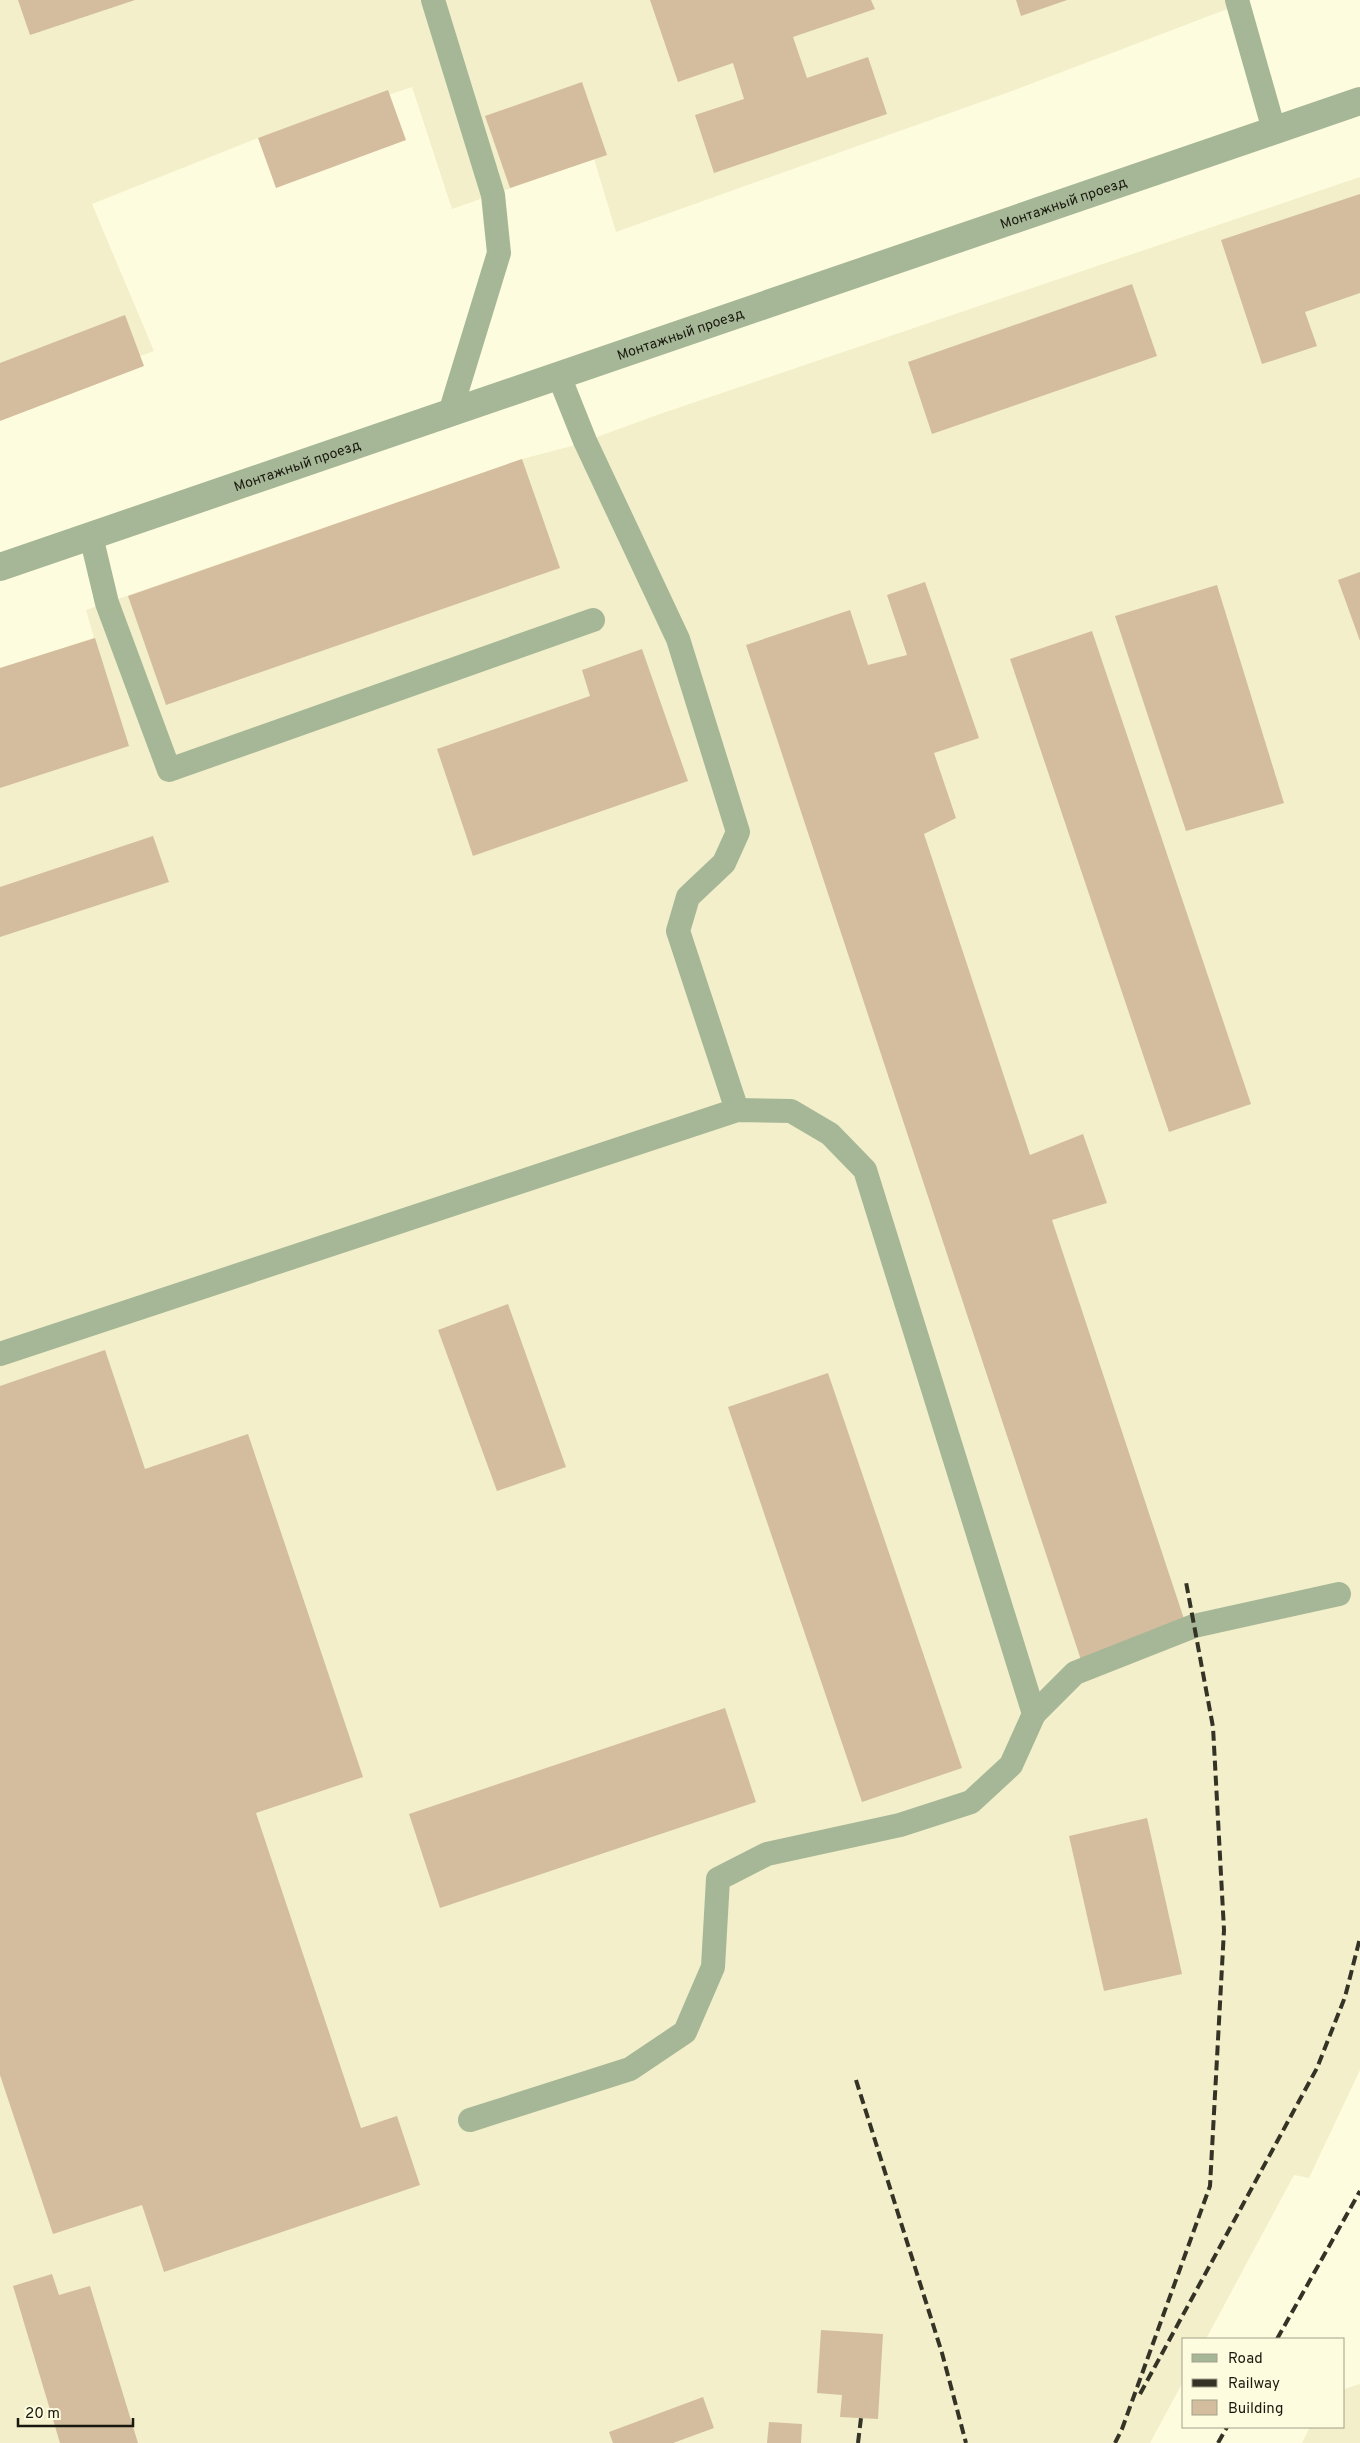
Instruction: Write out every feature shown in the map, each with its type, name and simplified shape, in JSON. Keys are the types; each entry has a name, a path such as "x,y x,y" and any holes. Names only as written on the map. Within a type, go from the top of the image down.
{"street":[{"name":"Монтажный проезд","path":"0,567 1360,101"}],"lane":[{"path":"433,0 493,195 499,253 450,413"},
{"path":"1237,0 1274,130"},
{"path":"559,376 585,441 678,639 738,832 724,863 688,897 678,931 737,1110"},
{"path":"91,536 107,603 169,770 593,620"},
{"path":"0,1354 737,1110 792,1111 830,1134 865,1170 1034,1714"},
{"path":"470,2120 630,2068 685,2032 713,1967 718,1879 767,1854 900,1824 972,1802 1011,1765 1034,1714 1075,1673 1194,1626 1340,1594"}],"shaded area":[{"path":"0,0 1251,0 1012,91 616,232 594,159 452,209 412,87 258,138 92,204 154,351 0,408"},
{"path":"1360,177 1360,2070 1309,2178 1294,2175 1207,2338 1182,2338 1182,2384 1150,2443 0,2443 0,668 94,638 86,610 522,459 572,446 660,414"},
{"path":"1360,2384 1360,2443 1302,2443 1310,2428 1345,2428 1345,2389"}],"building":[{"path":"18,0 135,0 30,35"},
{"path":"650,0 871,0 875,9 793,37 807,78 868,57 887,114 714,173 695,115 744,99 733,63 678,82"},
{"path":"1016,0 1067,0 1021,16"},
{"path":"582,82 607,155 510,188 485,116"},
{"path":"388,90 406,140 276,188 258,138"},
{"path":"1360,194 1360,293 1305,312 1317,346 1262,364 1221,240"},
{"path":"1132,284 1157,356 932,434 908,362"},
{"path":"125,315 144,366 0,421 0,363"},
{"path":"522,459 560,568 166,705 128,596"},
{"path":"1360,572 1360,641 1338,580"},
{"path":"925,582 979,738 934,753 956,818 924,834 1030,1155 1083,1134 1107,1203 1052,1220 1186,1625 1081,1660 746,645 850,610 868,665 907,655 887,595"},
{"path":"1217,585 1284,803 1186,831 1115,616"},
{"path":"1092,631 1251,1104 1169,1132 1010,659"},
{"path":"95,638 129,746 0,788 0,668"},
{"path":"642,649 688,781 473,856 437,749 590,696 582,670"},
{"path":"153,836 169,882 0,937 0,887"},
{"path":"508,1304 566,1467 497,1491 438,1330"},
{"path":"105,1350 145,1469 248,1434 363,1777 256,1813 361,2128 397,2116 420,2185 164,2272 142,2205 53,2234 0,2075 0,1386"},
{"path":"828,1373 962,1768 862,1802 728,1407"},
{"path":"725,1708 756,1802 440,1908 409,1814"},
{"path":"1147,1818 1182,1974 1104,1991 1069,1836"},
{"path":"52,2274 59,2295 90,2286 138,2443 60,2443 13,2286"},
{"path":"821,2330 883,2334 878,2419 840,2417 842,2395 817,2393"},
{"path":"703,2397 714,2428 673,2443 613,2443 609,2432"},
{"path":"769,2422 802,2424 801,2443 767,2443"}],"railway":[{"path":"1115,2443 1122,2429 1210,2186 1224,1930 1213,1727 1186,1582"},
{"path":"1140,2394 1317,2068 1345,1997 1360,1938"},
{"path":"856,2080 942,2353 966,2443"},
{"path":"1278,2338 1360,2191"},
{"path":"858,2443 861,2418"},
{"path":"1218,2443 1226,2428"}]}
